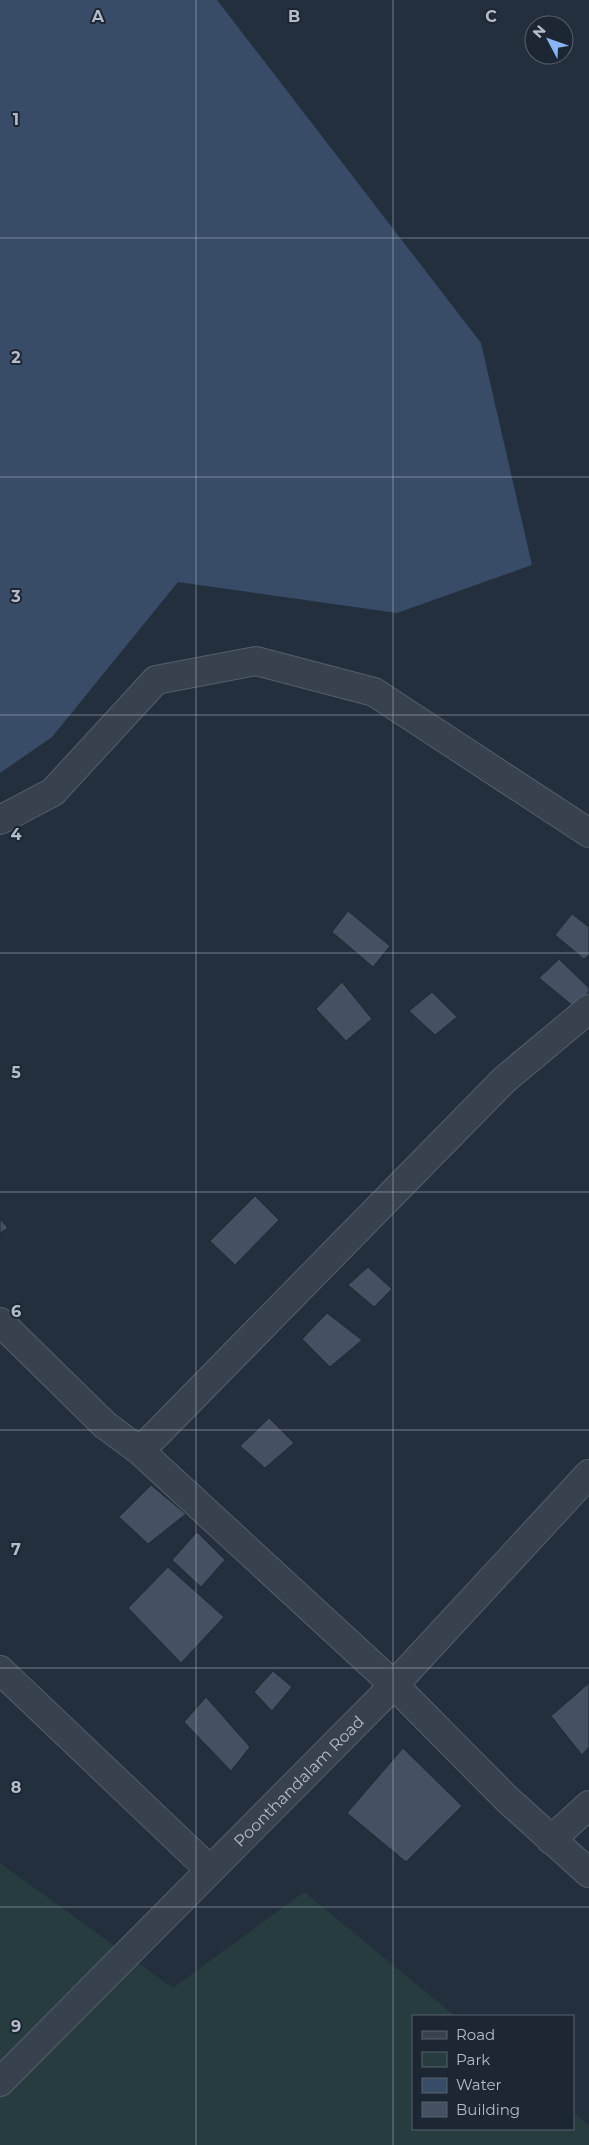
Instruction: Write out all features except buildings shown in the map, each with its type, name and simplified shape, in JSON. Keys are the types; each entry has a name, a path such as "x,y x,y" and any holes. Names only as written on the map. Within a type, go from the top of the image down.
{"street":[{"path":"0,820 53,792 156,680 256,661 374,692 589,834"},
{"path":"140,1451 504,1080 589,1009"},
{"path":"0,1322 105,1425 140,1451 394,1685 508,1800 589,1873"},
{"name":"Poonthandalam Road","path":"0,2082 394,1685 589,1474"},
{"path":"0,1670 210,1870"},
{"path":"552,1840 589,1805"}],"green space":[{"path":"0,1863 173,1988 304,1892 454,2015 412,2015 412,2130 574,2130 574,2113 589,2125 589,2145 0,2145"}],"water":[{"path":"0,0 217,0 481,343 532,565 397,613 178,582 52,737 0,773"}]}
